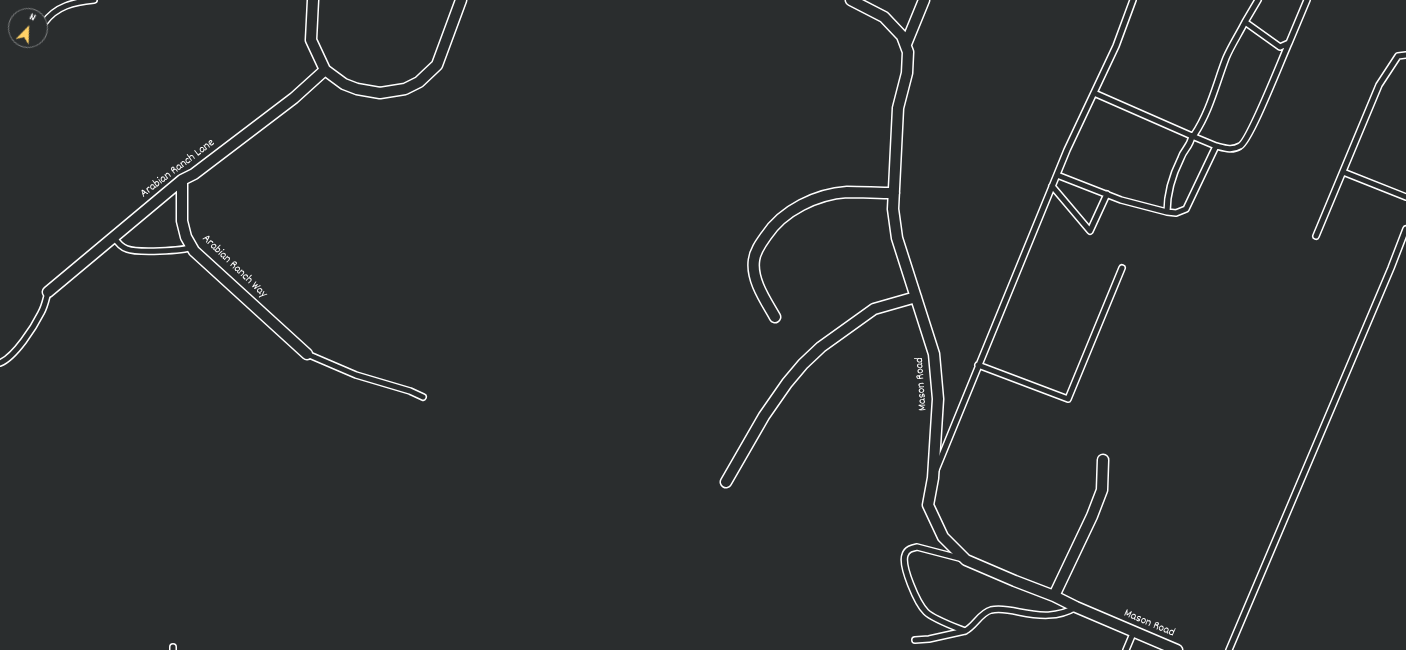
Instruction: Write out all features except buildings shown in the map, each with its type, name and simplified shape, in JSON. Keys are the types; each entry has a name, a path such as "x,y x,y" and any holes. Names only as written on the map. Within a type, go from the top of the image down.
{"street":[{"path":"313,0 311,40 325,70 344,84 357,89 380,93 405,89 412,86 437,65 462,0"},
{"path":"851,0 884,17 902,36 906,44"},
{"path":"906,44 924,0"},
{"name":"Mason Road","path":"906,44 908,52 907,73 898,108 893,209 897,238 934,354 938,398 933,478 928,505 943,537 966,560 1054,596 1076,607 1177,650"},
{"name":"Arabian Ranch Lane","path":"48,292 182,180 194,174 294,98 325,70"},
{"name":"Arabian Ranch Way","path":"182,180 182,221 186,237 194,251 307,354"},
{"path":"775,317 757,282 754,260 758,246 772,226 793,210 815,199 846,192 894,193"},
{"path":"726,482 764,416 787,383 803,364 821,347 874,309 916,296"},
{"path":"1054,596 1092,516 1102,490 1103,460"}],"lane":[{"path":"48,17 50,14 65,6 94,0"},
{"path":"933,478 1052,186 1079,123 1116,46 1133,0"},
{"path":"1167,212 1167,200 1181,156 1191,143 1192,136 1202,122 1227,57 1258,0"},
{"path":"1094,93 1216,146 1231,150 1241,146 1252,128 1307,0"},
{"path":"1245,22 1280,47 1289,43"},
{"path":"1316,236 1379,85 1398,56 1406,55"},
{"path":"1057,175 1122,200 1176,213 1186,209 1216,146"},
{"path":"1343,172 1406,197"},
{"path":"1052,186 1090,231 1107,194"},
{"path":"1229,650 1388,275 1406,229"},
{"path":"114,237 128,250 183,250 192,247"},
{"path":"978,365 1068,399 1122,268"},
{"path":"0,363 12,355 34,324 43,308 48,292"},
{"path":"307,354 356,374 410,391 423,398"},
{"path":"965,631 927,613 920,606 909,581 904,561 905,554 908,550 917,547 966,560"},
{"path":"915,640 929,639 965,631 983,615 993,610 1011,610 1045,616 1065,613 1076,607"},
{"path":"1126,650 1134,631"}]}
